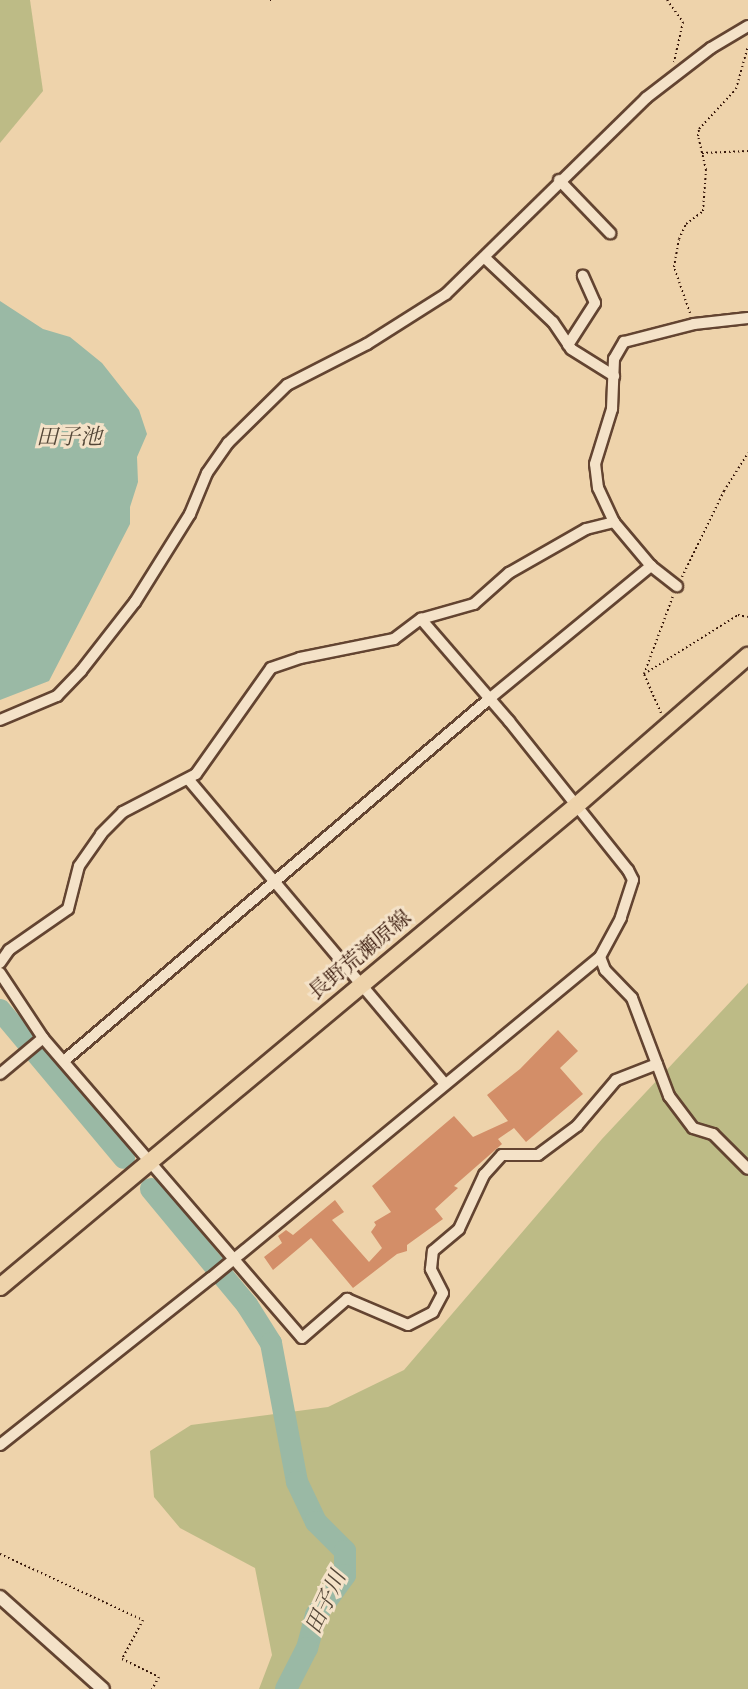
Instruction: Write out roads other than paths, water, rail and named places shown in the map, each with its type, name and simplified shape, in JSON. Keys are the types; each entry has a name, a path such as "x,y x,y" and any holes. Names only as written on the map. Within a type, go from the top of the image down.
{"main road":[{"name":"長野荒瀬原線","path":"0,1287 576,805 748,656"}],"street":[{"path":"0,720 57,696 81,671 135,603 190,514 207,473 228,443 287,385 367,344 446,294 485,258 559,180 672,76 748,26"},
{"path":"559,180 610,233"},
{"path":"485,258 553,322 568,345 614,376"},
{"path":"568,345 595,303 583,276"},
{"path":"677,586 651,566 614,522 598,488 595,464 612,410 614,359 624,342 694,324 748,318"},
{"path":"0,963 9,950 68,909 80,866 101,834 123,812 189,780 272,668 300,658 394,639 421,619 474,604 509,573 586,530 614,522"},
{"path":"65,1060 276,883 489,699 651,566"},
{"path":"0,1445 211,1278 600,957 621,918 633,880 576,805 421,619"},
{"path":"189,780 445,1084"},
{"path":"600,957 605,970 632,998 669,1095 693,1128 713,1134 748,1169"},
{"path":"0,973 41,1040 65,1060 230,1262 302,1338 347,1299 408,1324 433,1312 443,1293 431,1269 432,1251 459,1229 484,1175 502,1155 538,1155 577,1126 616,1080 657,1064"},
{"path":"0,1074 41,1040"},
{"path":"0,1597 103,1689"}],"water":[{"name":"田子池","path":"0,301 43,329 70,337 102,363 139,410 147,434 137,457 138,482 130,507 130,524 49,681 0,700"}],"waterway":[{"path":"0,1010 124,1158"},
{"name":"田子川","path":"151,1189 247,1305 271,1343 297,1482 316,1522 345,1551 345,1575 316,1615 307,1648 286,1689"}]}
